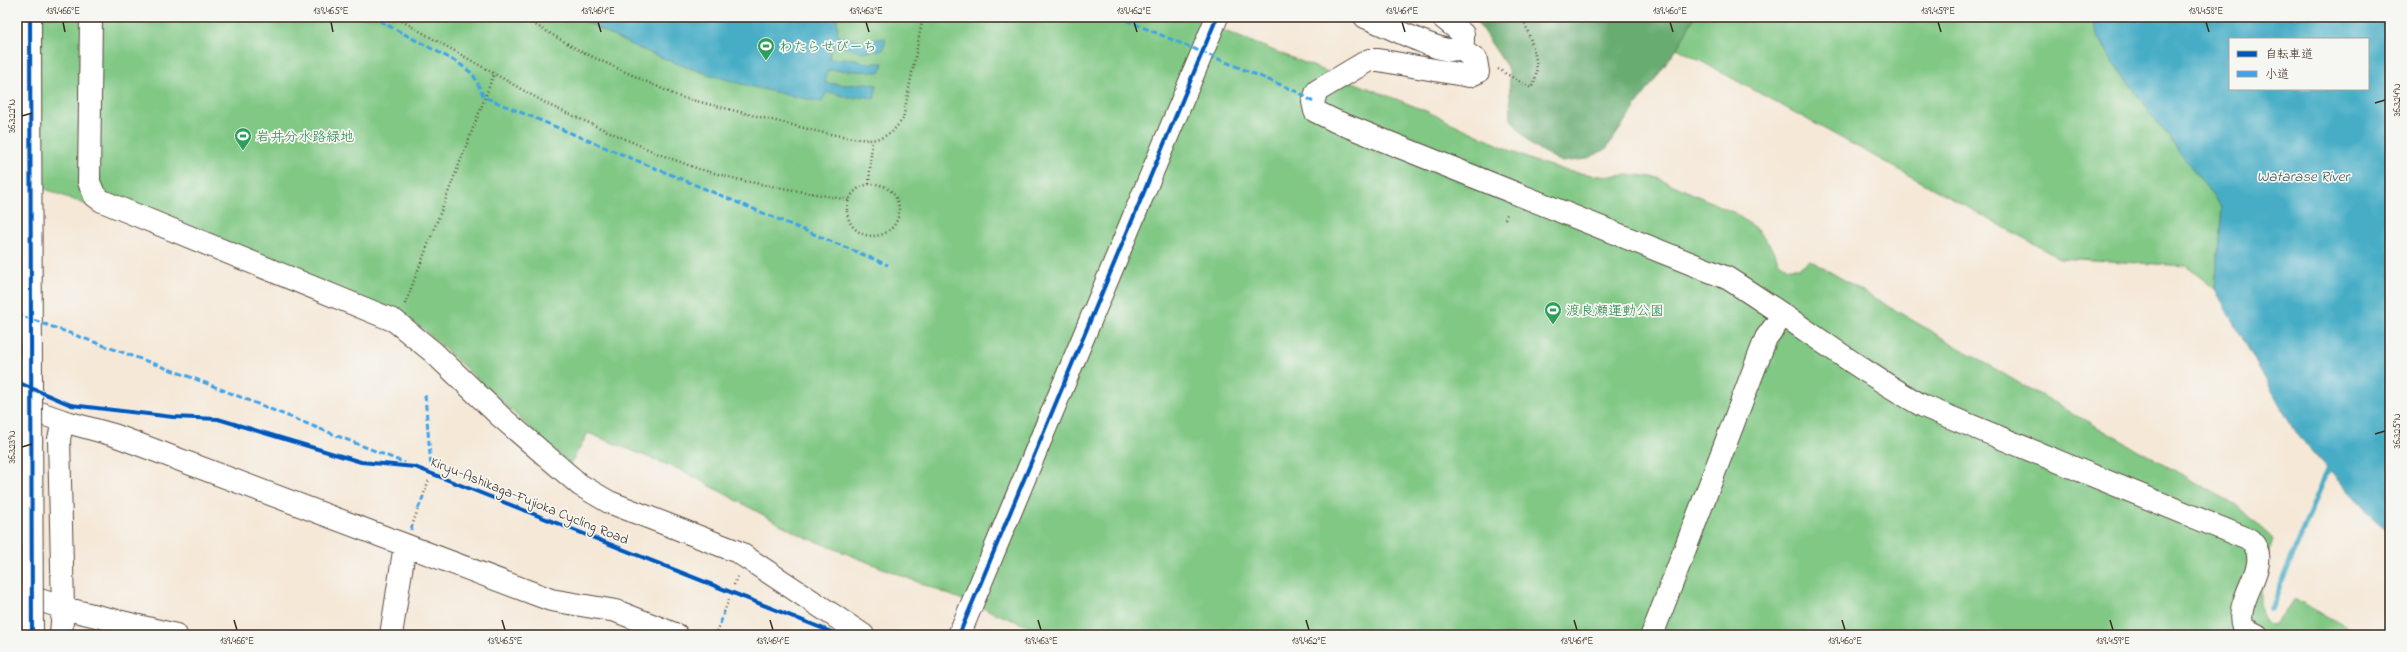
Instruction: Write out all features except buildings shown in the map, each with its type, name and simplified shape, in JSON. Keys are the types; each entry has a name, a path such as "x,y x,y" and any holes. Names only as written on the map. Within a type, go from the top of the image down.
{"street":[{"path":"30,17 30,307 24,403 32,634"},
{"path":"90,17 90,182 95,196 396,322 433,352 500,416 580,485 609,502 738,552 863,635"},
{"path":"959,635 1217,17"},
{"path":"1365,17 1434,45 1467,54"},
{"path":"1442,17 1463,34 1463,42 1467,54 1478,72 1469,76 1378,60 1369,60 1317,91 1313,102 1315,110 1335,121 1727,278 1900,393 1923,406 2250,540 2257,547 2260,555 2243,603 2240,621 2243,628 2252,634"},
{"path":"1652,635 1766,338 1783,315"},
{"path":"24,403 63,421 93,428 409,535 551,600 616,612 677,635"},
{"path":"61,635 59,607 60,439 63,421"},
{"path":"391,635 409,535"},
{"path":"17,592 59,607 176,635"}],"path":[{"path":"394,17 551,106 608,132 699,169 744,181 849,200"},
{"path":"522,17 582,52 680,97 824,133 872,140 892,132 903,119 923,17"},
{"path":"1467,54 1531,88 1537,80 1538,69 1523,17"},
{"path":"396,322 402,312 494,74"},
{"path":"869,184 872,140"},
{"path":"869,184 886,187 897,199 898,216 889,230 873,236 857,231 848,217 849,200 860,187 869,184"},
{"path":"423,497 429,479"},
{"path":"409,535 418,509"},
{"path":"724,612 729,599"},
{"path":"716,635 720,624"}],"green space":[{"path":"17,17 1189,17 1426,111 1531,160 1567,171 1599,176 1637,175 1658,178 1735,213 1755,228 1769,244 1779,262 1788,268 1799,268 1810,260 2019,383 2236,505 2273,539 2263,572 2260,596 2264,617 2270,625 2276,624 2295,599 2361,635 1050,635 800,535 683,471 588,433 570,465 422,328 405,317 131,222 17,178"},
{"path":"1482,17 1694,17 1677,48 1606,149 1587,159 1562,162 1532,146 1511,119 1509,70 1477,22"},
{"path":"1694,17 2091,17 2096,32 2113,62 2222,208 2215,289 2186,266 2060,258 1677,48"}],"water":[{"name":"わたらせびーち","path":"578,17 837,17 838,36 863,41 886,38 883,50 860,52 844,47 832,47 829,59 855,59 867,63 883,63 881,72 828,70 825,83 847,85 867,83 877,85 874,99 862,96 849,98 826,93 822,102 790,96 727,80 697,70 636,47"},
{"name":"Watarase River","path":"2091,17 2390,17 2390,532 2374,519 2295,432 2215,289 2222,208 2113,62 2096,32"}],"waterway":[{"path":"2271,608 2331,462"}],"marked path":[{"path":"372,17 457,62 473,74 484,97 888,265"},
{"path":"1118,17 1300,93 1313,102"},
{"path":"17,314 193,378 405,463"},
{"path":"425,395 431,467"},
{"path":"418,509 423,497"},
{"path":"411,530 412,526"},
{"path":"720,624 724,612"}],"cycle path":[{"path":"30,17 32,635"},
{"path":"959,635 1217,17"},
{"name":"Kiryu-Ashikaga-Fujioka Cycling Road","path":"17,382 71,405 173,417 218,419 361,462 415,467 839,635"}],"place":[{"name":"わたらせびーち","path":"766,61"},
{"name":"岩井分水路緑地","path":"243,151"},
{"name":"渡良瀬運動公園","path":"1553,325"}]}
